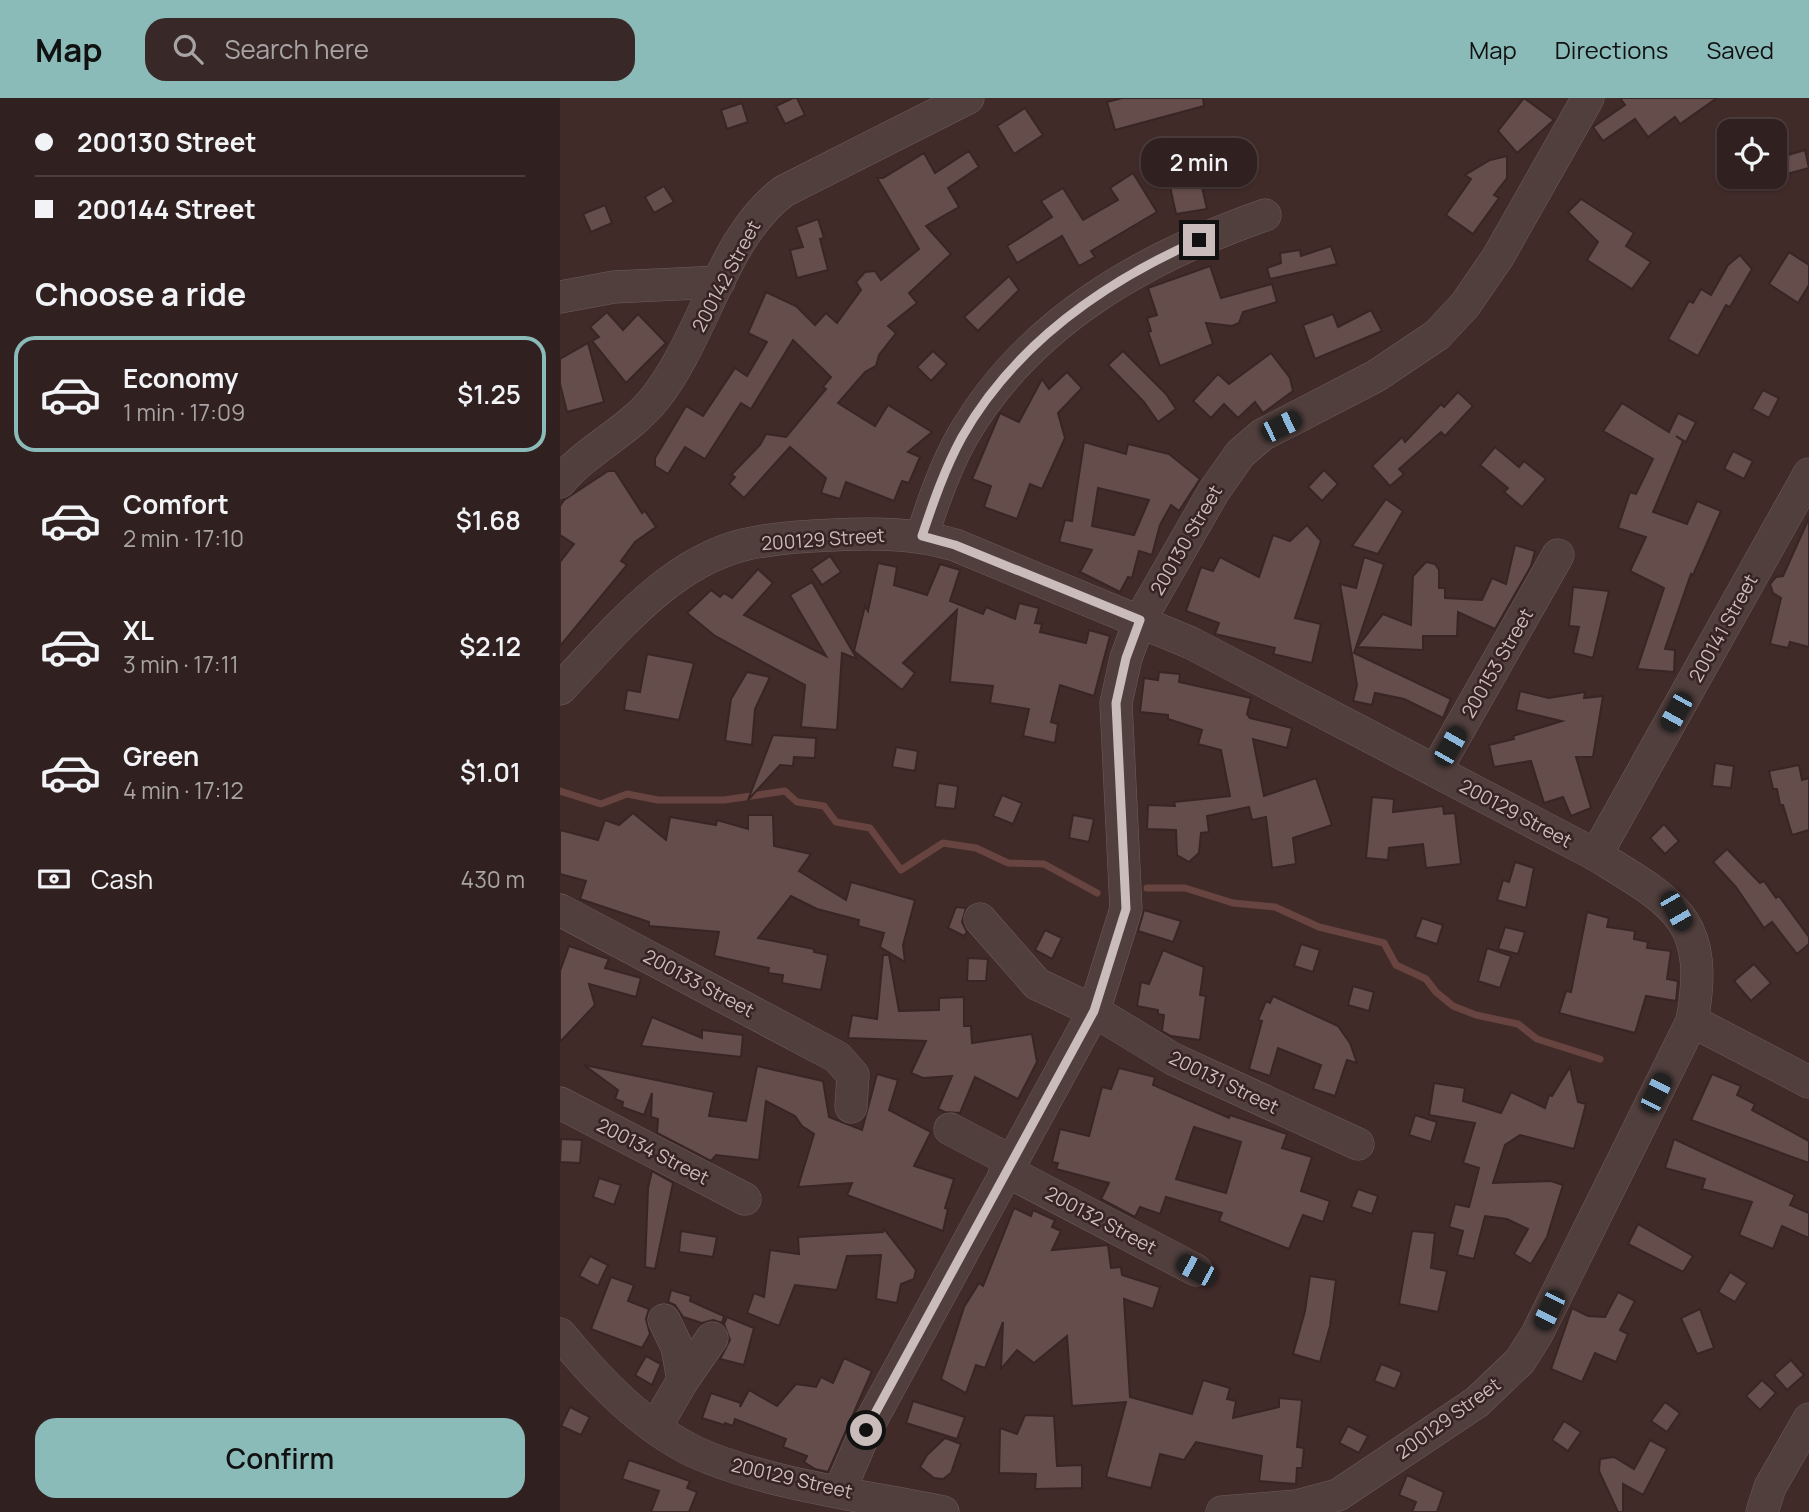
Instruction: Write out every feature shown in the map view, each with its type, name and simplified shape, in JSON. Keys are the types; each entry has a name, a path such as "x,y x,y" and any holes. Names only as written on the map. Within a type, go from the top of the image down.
{"street":[{"name":"200142 Street","path":"560,482 639,416 656,397 694,338 719,282 764,206 784,191 968,98"},
{"name":"200130 Street","path":"840,1490 866,1430 1094,1011 1126,909 1116,703 1126,658 1140,620 1214,491 1240,454 1262,435 1376,376 1437,335 1465,305 1498,257 1588,98"},
{"path":"922,536 962,437 1008,372 1048,331 1165,255 1265,215"},
{"path":"560,297 614,287 719,282"},
{"name":"200141 Street","path":"1596,855 1809,474"},
{"name":"200129 Street","path":"563,680 659,590 704,562 742,545 795,537 922,536 955,545 1191,643 1596,855 1658,893 1676,911 1691,937 1698,958 1699,982 1692,1021 1537,1334 1520,1361 1476,1402 1341,1503 1222,1512"},
{"name":"200153 Street","path":"1436,770 1558,555"},
{"name":"200133 Street","path":"560,910 837,1057 853,1075 851,1107"},
{"name":"200131 Street","path":"980,919 1037,984 1094,1011 1173,1059 1358,1144"},
{"path":"1692,1021 1809,1082"},
{"name":"200134 Street","path":"560,1103 745,1199"},
{"name":"200132 Street","path":"950,1129 1008,1166 1196,1270"},
{"path":"664,1320 677,1347 683,1380"},
{"name":"200129 Street","path":"560,1334 624,1403 655,1428 694,1451 745,1471 943,1512"},
{"path":"655,1428 712,1338"},
{"path":"1762,1512 1770,1487 1809,1419"}],"building":[{"path":"797,98 805,115 785,124 776,106"},
{"path":"1122,98 1203,98 1204,106 1115,130 1107,102"},
{"path":"1524,98 1554,120 1517,153 1498,131"},
{"path":"1620,98 1717,98 1680,124 1675,117 1648,137 1635,119 1603,141 1593,127 1625,105"},
{"path":"742,103 748,122 727,129 721,110"},
{"path":"1025,108 1043,135 1014,154 997,126"},
{"path":"1805,150 1809,168 1787,174 1787,155"},
{"path":"969,151 979,167 948,188 959,207 926,226 951,254 909,293 917,303 888,326 896,333 879,355 876,366 865,372 838,403 875,426 888,405 932,432 908,452 920,457 909,483 902,481 894,501 846,482 840,499 821,493 826,478 790,447 744,498 729,484 735,477 731,475 760,445 766,434 786,437 826,389 823,387 831,377 793,340 751,409 741,403 705,459 685,447 668,474 655,466 655,458 686,406 703,416 735,368 747,376 767,342 748,333 766,292 796,306 815,325 826,313 837,323 861,290 856,282 865,272 875,271 881,280 919,249 877,178 883,178 924,153 935,173"},
{"path":"1507,156 1507,178 1494,195 1499,198 1473,234 1446,215 1471,179 1465,175 1490,160"},
{"path":"1228,165 1230,184 1202,187 1207,209 1176,214 1167,173 1198,166"},
{"path":"1133,173 1157,212 1091,251 1095,257 1079,266 1062,236 1017,263 1007,246 1052,217 1041,201 1063,188 1083,220 1118,200 1110,188"},
{"path":"664,186 674,202 654,213 645,197"},
{"path":"1581,199 1634,233 1626,246 1651,262 1632,289 1587,260 1598,242 1568,212"},
{"path":"605,205 612,223 591,232 583,214"},
{"path":"818,219 824,238 820,239 828,270 797,278 790,250 803,247 796,227"},
{"path":"1331,246 1337,264 1270,279 1267,268 1281,263 1280,253 1300,250 1301,256"},
{"path":"1789,252 1809,265 1809,285 1798,303 1769,284"},
{"path":"1740,255 1752,269 1730,307 1726,305 1698,356 1668,339 1689,301 1693,303 1701,289 1711,295 1728,265"},
{"path":"1210,266 1221,298 1272,284 1277,302 1243,312 1239,323 1232,326 1206,323 1213,344 1160,366 1148,332 1151,331 1147,318 1157,315 1148,288"},
{"path":"1009,276 1019,290 978,331 964,317"},
{"path":"1371,310 1382,331 1315,359 1303,325 1333,314 1338,327"},
{"path":"607,312 623,330 638,314 666,343 626,383 592,341 599,337 590,327"},
{"path":"588,343 604,402 567,412 560,384 560,359"},
{"path":"933,351 947,364 931,381 917,367"},
{"path":"1123,351 1166,394 1176,409 1158,422 1144,402 1108,365"},
{"path":"1271,353 1290,378 1293,391 1263,413 1255,402 1238,418 1224,404 1211,418 1193,401 1218,374 1229,384"},
{"path":"1067,372 1082,388 1058,413 1065,438 1042,489 1030,484 1017,519 984,507 991,486 972,479 1000,413 1019,422 1042,379 1049,389"},
{"path":"1763,390 1779,398 1769,418 1752,409"},
{"path":"1458,392 1473,406 1445,436 1441,432 1399,469 1404,474 1390,486 1372,466 1402,437 1405,442 1441,404 1444,407"},
{"path":"1622,403 1669,432 1678,413 1696,422 1686,442 1676,436 1683,441 1653,512 1687,524 1697,501 1721,511 1693,575 1691,574 1665,649 1675,650 1674,672 1637,669 1664,588 1630,571 1646,537 1618,528 1630,492 1636,494 1653,459 1603,431"},
{"path":"1084,442 1126,454 1128,444 1169,454 1200,479 1179,511 1171,505 1160,525 1152,555 1139,551 1132,578 1128,577 1120,592 1080,572 1092,550 1059,542 1065,520 1072,521","holes":["1098,488 1149,500 1134,535 1092,526"]},
{"path":"1495,447 1519,467 1524,461 1546,479 1522,507 1504,492 1508,488 1480,465"},
{"path":"1733,451 1753,461 1744,479 1724,469"},
{"path":"1324,470 1338,484 1322,501 1308,487"},
{"path":"608,471 615,471 642,513 645,511 656,527 635,542 621,561 627,565 560,646 560,562 574,544 560,535 560,506 564,500"},
{"path":"1386,499 1403,511 1378,554 1352,546"},
{"path":"1809,518 1809,647 1790,642 1788,648 1770,644 1781,598 1773,593 1770,584 1776,577 1783,576"},
{"path":"1307,525 1321,541 1295,618 1321,624 1312,663 1273,654 1275,648 1215,634 1219,623 1186,611 1201,567 1213,571 1220,557 1259,577 1273,535 1290,541"},
{"path":"1515,545 1535,551 1531,566 1495,629 1458,612 1457,636 1423,636 1423,650 1357,647 1383,614 1411,625 1413,576 1426,562 1435,564 1439,570 1439,588 1445,588 1445,598 1482,600 1492,578 1506,584"},
{"path":"830,556 841,572 822,585 811,569"},
{"path":"1364,557 1384,564 1354,653 1451,699 1443,718 1404,699 1375,693 1372,705 1353,701 1357,685 1340,584 1356,588"},
{"path":"878,563 897,567 894,585 927,595 940,564 960,570 950,601 983,614 986,607 1015,619 1019,603 1039,608 1035,623 1042,624 1040,632 1086,643 1089,630 1110,636 1094,696 1060,685 1051,722 1058,724 1055,743 1023,736 1029,709 990,703 993,686 950,682 957,610 903,663 915,673 902,690 854,651 865,606 868,611"},
{"path":"758,569 773,583 744,615 826,656 790,595 812,582 857,659 842,653 837,730 801,727 805,685 715,636 687,613 711,590 720,597 724,593 732,598"},
{"path":"1573,587 1609,591 1593,658 1573,653 1579,627 1569,626"},
{"path":"647,654 694,663 679,720 624,710 627,690 640,692"},
{"path":"747,672 770,677 755,709 752,745 725,741 731,699"},
{"path":"1159,672 1180,674 1179,682 1251,698 1247,714 1250,718 1292,728 1287,748 1253,739 1264,796 1316,778 1332,825 1293,838 1296,864 1272,868 1266,817 1252,820 1249,807 1207,816 1209,832 1201,833 1199,853 1189,862 1177,855 1176,830 1147,829 1148,805 1175,806 1174,802 1230,796 1221,750 1198,744 1202,730 1168,719 1168,715 1140,712 1144,678 1158,680"},
{"path":"1520,691 1549,698 1585,692 1584,698 1603,696 1593,757 1576,757 1591,808 1571,816 1563,797 1544,803 1531,761 1494,767 1489,745 1514,739 1513,736 1562,721 1516,710"},
{"path":"773,735 816,738 815,758 794,757 793,766 780,765 748,800"},
{"path":"896,747 918,751 915,771 892,767"},
{"path":"1715,763 1734,766 1731,788 1712,786"},
{"path":"1799,765 1802,780 1809,778 1809,830 1792,835 1783,805 1780,805 1777,789 1773,789 1769,771"},
{"path":"938,783 958,786 955,809 935,807"},
{"path":"1002,795 1022,803 1013,824 993,816"},
{"path":"1372,797 1394,799 1393,812 1443,806 1444,814 1455,813 1461,864 1426,868 1423,844 1389,848 1388,860 1366,858"},
{"path":"633,813 666,840 670,817 716,825 717,820 748,829 748,815 773,815 774,846 811,854 799,871 846,900 851,882 915,900 903,945 905,962 880,947 884,933 858,926 859,920 817,909 791,896 758,938 814,949 814,952 828,955 821,990 782,983 783,975 768,973 769,968 714,956 719,932 649,926 649,922 580,899 586,881 560,874 560,830 598,840 605,820 619,825"},
{"path":"1073,815 1094,819 1089,842 1069,838"},
{"path":"1664,824 1679,841 1665,854 1650,838"},
{"path":"1727,849 1760,883 1764,881 1776,898 1779,896 1809,937 1809,944 1797,954 1772,922 1764,928 1736,887 1713,862"},
{"path":"1515,862 1534,868 1526,908 1497,900 1503,880 1509,882"},
{"path":"956,907 966,908 962,922 967,932 964,936 948,928"},
{"path":"1144,910 1181,921 1173,942 1138,931"},
{"path":"1587,912 1609,918 1607,927 1635,931 1634,939 1648,942 1647,948 1671,951 1667,979 1678,981 1676,1001 1646,996 1635,1033 1559,1013 1566,991 1571,992"},
{"path":"1422,918 1443,925 1437,944 1415,937"},
{"path":"1505,927 1525,932 1518,954 1498,949"},
{"path":"1045,930 1062,938 1052,959 1035,950"},
{"path":"1301,944 1320,950 1313,972 1294,966"},
{"path":"569,946 609,959 605,968 641,978 636,997 589,984 595,1005 560,1042 560,971"},
{"path":"1487,948 1511,956 1500,988 1478,981"},
{"path":"1163,950 1204,967 1200,995 1206,996 1200,1040 1171,1036 1162,1031 1164,1015 1158,1014 1158,1010 1137,1006 1141,982 1149,984"},
{"path":"883,955 889,955 899,1011 939,1010 939,998 964,997 964,1026 971,1026 972,1043 1032,1034 1037,1062 1018,1099 975,1077 960,1113 945,1112 938,1109 952,1076 923,1078 911,1073 926,1041 848,1038 852,1015 877,1019"},
{"path":"968,958 988,959 986,981 967,981"},
{"path":"1754,964 1771,983 1751,1001 1734,981"},
{"path":"1353,986 1374,992 1369,1011 1348,1005"},
{"path":"1273,996 1338,1026 1350,1043 1357,1063 1347,1060 1335,1096 1313,1089 1321,1065 1278,1048 1270,1076 1249,1069 1262,1021 1258,1020 1266,1001 1270,1003"},
{"path":"652,1017 702,1038 702,1030 743,1035 741,1057 641,1046"},
{"path":"584,1065 714,1092 709,1116 746,1121 757,1066 823,1081 829,1117 862,1130 877,1074 898,1080 889,1110 931,1132 914,1166 954,1179 945,1208 948,1209 943,1231 847,1195 852,1183 798,1187 814,1134 802,1126 795,1116 766,1101 759,1160 716,1155 711,1161 657,1133 658,1119 651,1117 652,1093 644,1115 622,1107 623,1102 615,1099 618,1090"},
{"path":"1570,1067 1578,1102 1586,1104 1574,1149 1520,1135 1505,1145 1493,1183 1551,1181 1563,1185 1547,1237 1531,1264 1514,1254 1528,1229 1507,1219 1485,1216 1474,1259 1457,1255 1463,1231 1449,1227 1455,1204 1469,1207 1479,1168 1463,1163 1475,1123 1429,1115 1434,1083 1465,1088 1463,1101 1501,1113 1511,1092 1545,1108 1549,1095 1552,1096"},
{"path":"1119,1068 1155,1077 1153,1085 1229,1118 1230,1115 1287,1134 1282,1148 1312,1157 1301,1191 1330,1201 1323,1222 1303,1215 1289,1249 1219,1221 1222,1213 1166,1197 1160,1214 1140,1207 1135,1217 1101,1199 1109,1183 1056,1169 1058,1163 1052,1162 1060,1129 1089,1136 1102,1087 1111,1089","holes":["1194,1127 1241,1142 1226,1193 1176,1179"]},
{"path":"1712,1074 1741,1086 1737,1095 1755,1104 1752,1110 1809,1141 1809,1163 1691,1120"},
{"path":"1415,1115 1437,1122 1431,1142 1409,1135"},
{"path":"561,1139 582,1140 580,1163 560,1162"},
{"path":"1674,1139 1795,1195 1790,1205 1809,1213 1809,1238 1782,1226 1773,1249 1739,1235 1752,1202 1702,1189 1705,1179 1665,1168"},
{"path":"652,1171 673,1183 655,1269 645,1267 648,1188"},
{"path":"599,1178 621,1185 614,1205 593,1197"},
{"path":"1358,1189 1378,1196 1372,1214 1351,1207"},
{"path":"1014,1208 1031,1216 1033,1210 1055,1220 1052,1227 1061,1231 1052,1250 1108,1245 1111,1268 1121,1267 1122,1275 1160,1287 1153,1309 1124,1299 1130,1397 1192,1414 1203,1380 1230,1388 1227,1399 1236,1401 1233,1418 1279,1407 1279,1398 1302,1400 1297,1447 1304,1448 1302,1468 1297,1468 1296,1484 1259,1481 1262,1456 1196,1442 1184,1460 1160,1454 1151,1488 1106,1477 1126,1402 1072,1406 1067,1336 1034,1363 1017,1350 1001,1369 1003,1322 985,1368 976,1365 966,1393 941,1379 964,1307 979,1283 983,1286"},
{"path":"1638,1224 1693,1256 1683,1272 1628,1244"},
{"path":"884,1229 916,1270 914,1279 901,1284 897,1303 876,1299 881,1255 847,1256 837,1290 795,1285 779,1326 747,1313 754,1293 764,1297 770,1250 799,1254 798,1237 883,1232"},
{"path":"681,1231 717,1237 713,1257 679,1252"},
{"path":"1412,1231 1435,1233 1431,1268 1447,1271 1438,1312 1399,1304"},
{"path":"590,1256 608,1265 598,1286 579,1276"},
{"path":"1730,1272 1747,1283 1735,1302 1718,1292"},
{"path":"1310,1276 1336,1280 1330,1326 1320,1362 1293,1354 1305,1311"},
{"path":"611,1277 634,1285 628,1301 649,1309 646,1319 650,1334 642,1348 591,1329"},
{"path":"671,1290 691,1296 690,1301 724,1316 722,1323 713,1320 702,1323 683,1317 675,1305 668,1302"},
{"path":"1618,1292 1635,1301 1620,1330 1628,1334 1616,1362 1595,1353 1582,1382 1551,1369 1572,1308 1588,1316 1605,1317"},
{"path":"1700,1309 1714,1348 1697,1354 1681,1318"},
{"path":"727,1317 754,1328 744,1365 720,1359 730,1340 724,1324"},
{"path":"646,1356 661,1364 652,1385 635,1375"},
{"path":"844,1358 872,1371 828,1472 815,1469 804,1462 807,1456 783,1447 786,1439 735,1419 733,1426 702,1418 711,1393 741,1403 740,1407 749,1390 777,1406 796,1384 816,1387 821,1377 833,1383"},
{"path":"1791,1360 1804,1375 1787,1390 1774,1375"},
{"path":"1381,1364 1402,1372 1395,1389 1374,1381"},
{"path":"1762,1380 1776,1393 1760,1410 1746,1396"},
{"path":"913,1401 965,1417 957,1439 906,1423"},
{"path":"1665,1402 1680,1413 1667,1432 1651,1421"},
{"path":"570,1407 590,1417 581,1435 561,1426"},
{"path":"1025,1415 1054,1416 1057,1466 1082,1465 1082,1488 1035,1489 1036,1474 999,1473 1000,1428 1017,1434"},
{"path":"1564,1421 1581,1432 1568,1451 1552,1440"},
{"path":"1348,1426 1368,1436 1359,1453 1339,1443"},
{"path":"945,1438 961,1444 951,1473 943,1479 934,1478 920,1467 927,1455"},
{"path":"1650,1440 1667,1449 1643,1495 1623,1484 1623,1512 1618,1512 1599,1471 1600,1459 1614,1457 1634,1469"},
{"path":"629,1460 690,1481 687,1488 697,1492 689,1512 651,1512 659,1491 622,1479"},
{"path":"1407,1475 1444,1492 1437,1512 1412,1512 1416,1502 1399,1495"}],"waterway":[{"path":"560,791 601,804 627,794 658,800 724,800 785,791 797,802 824,806 836,822 870,828 901,870 943,843 976,848 1008,863 1044,864 1097,893"},
{"path":"1147,888 1185,888 1233,903 1275,907 1319,927 1384,943 1396,965 1426,979 1436,992 1453,1006 1476,1015 1518,1024 1537,1039 1600,1059"}],"route":[{"path":"866,1430 1005,1170 1094,1011 1126,909 1117,774 1116,703 1126,658 1140,620 955,545 922,536 962,437 1008,372 1048,331 1071,314 1165,255 1199,240"}]}
